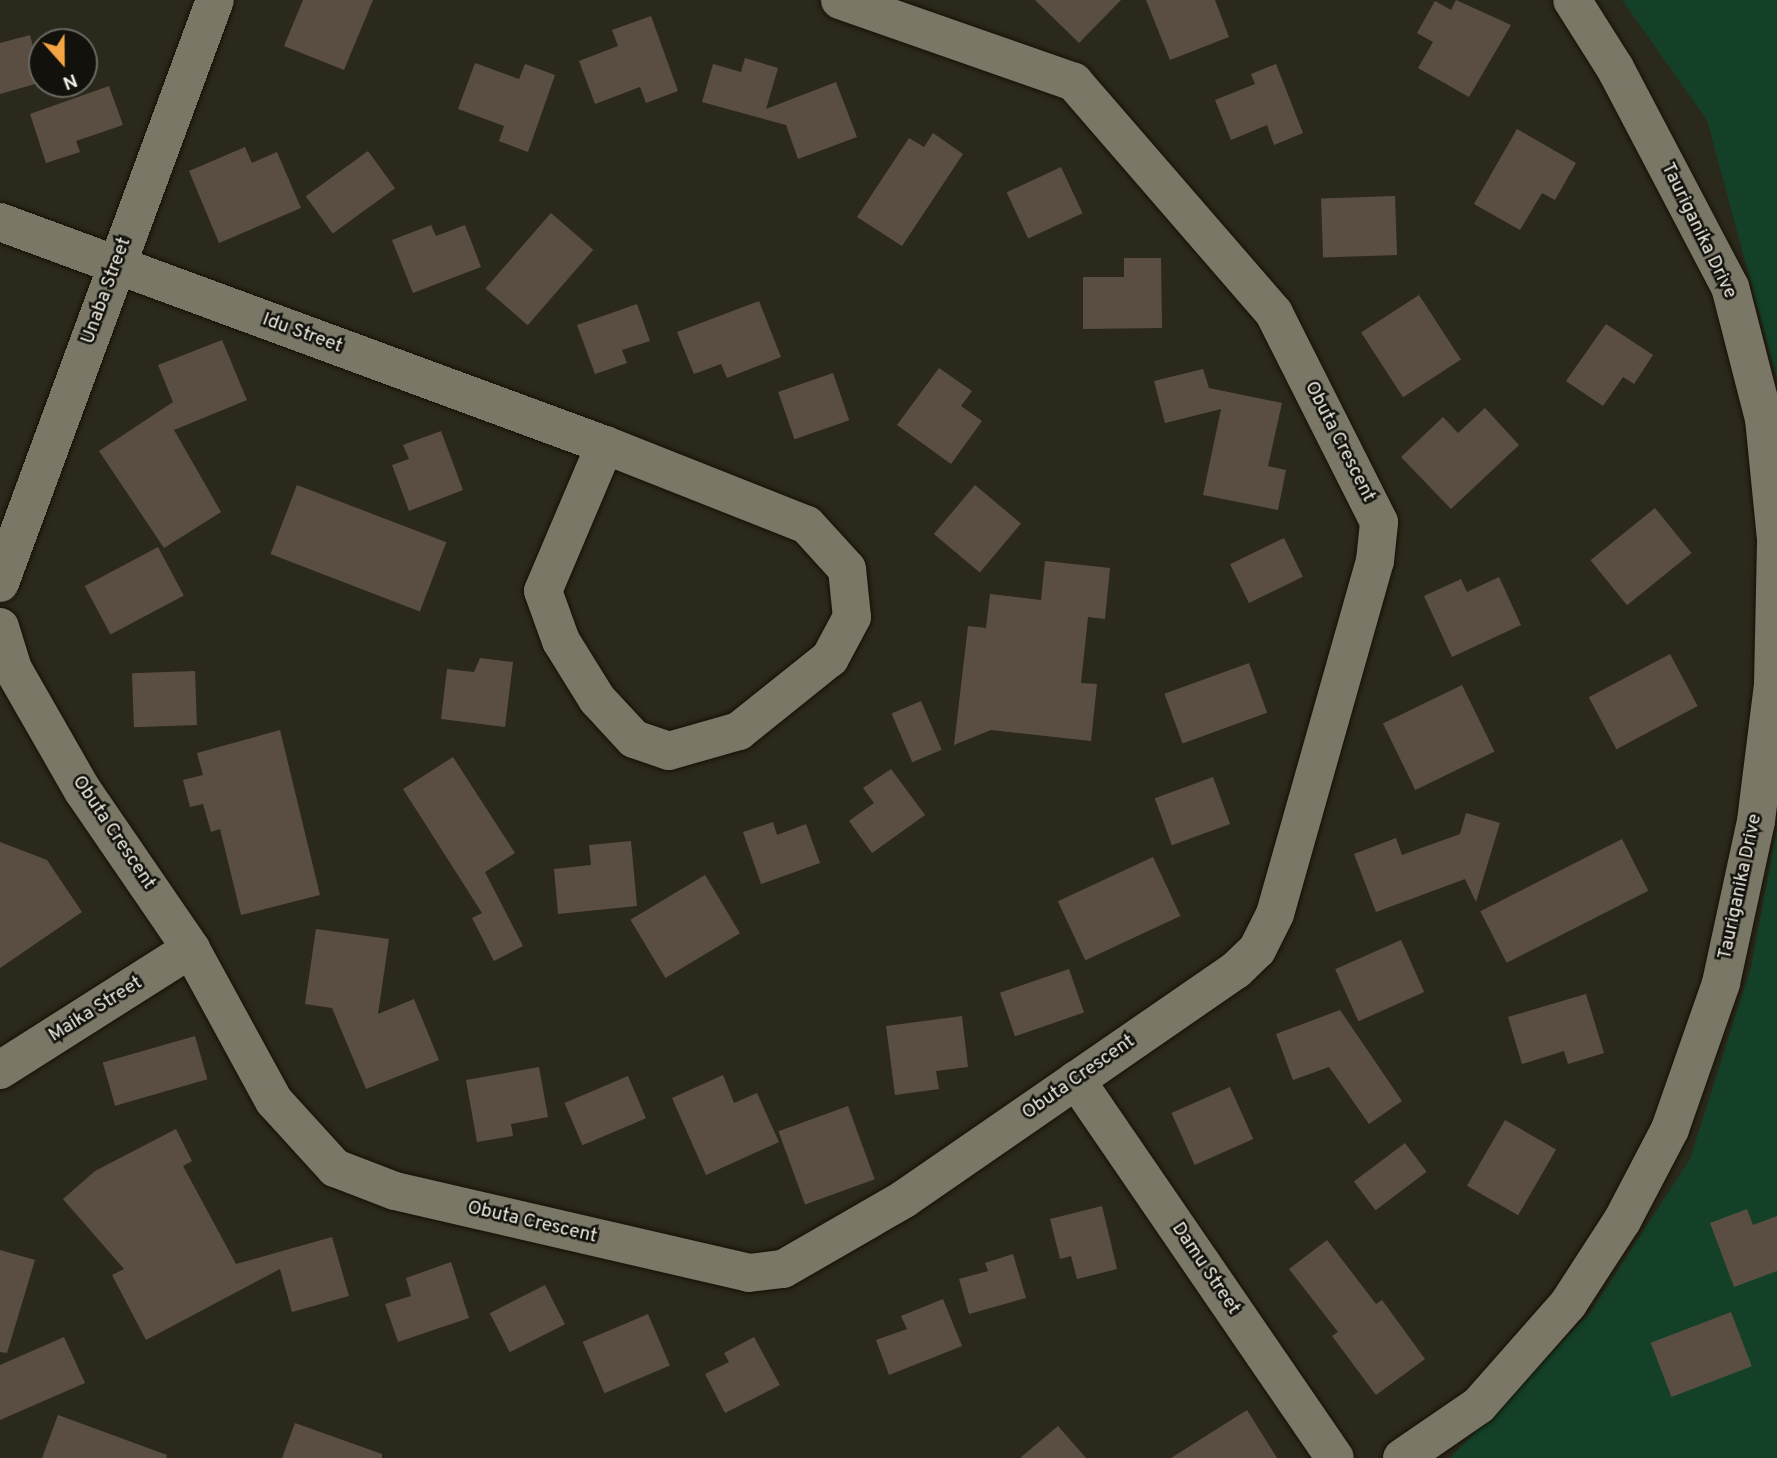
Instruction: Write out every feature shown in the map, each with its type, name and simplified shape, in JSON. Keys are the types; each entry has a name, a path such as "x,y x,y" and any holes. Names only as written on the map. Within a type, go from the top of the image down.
{"street":[{"name":"Unaba Street","path":"0,583 215,0"},
{"name":"Obuta Crescent","path":"0,627 13,669 83,791 191,949 274,1101 335,1168 395,1191 749,1273 783,1269 904,1199 1257,950 1287,875 1375,561 1379,522 1273,313 1074,82 840,0"},
{"name":"Tauriganika Drive","path":"1402,1458 1479,1405 1568,1304 1622,1221 1670,1129 1721,983 1756,821 1773,685 1776,539 1764,419 1730,288 1615,68 1572,0"},
{"name":"Idu Street","path":"0,222 605,445 807,525 847,569 852,617 831,658 740,731 668,751 634,739 597,699 561,641 543,591 605,445"},
{"name":"Maika Street","path":"0,1070 191,949"},
{"name":"Damu Street","path":"1076,1080 1335,1458"}],"green space":[{"path":"1622,0 1777,0 1777,379 1707,120"},
{"path":"1777,829 1777,1458 1450,1458 1590,1313 1690,1159 1751,967"}],"building":[{"path":"303,0 373,0 344,70 284,46"},
{"path":"1035,0 1121,0 1079,43"},
{"path":"1146,0 1215,0 1229,37 1170,60"},
{"path":"1456,0 1511,25 1469,97 1418,68 1433,42 1417,33 1435,1 1451,10"},
{"path":"651,16 678,91 646,103 640,87 595,104 579,61 618,46 612,30"},
{"path":"28,36 28,86 0,94 0,43"},
{"path":"745,58 778,68 766,109 836,82 857,137 798,159 786,125 702,102 713,64 741,72"},
{"path":"475,63 519,79 525,64 555,75 528,152 499,141 504,126 458,109"},
{"path":"1276,64 1303,133 1274,145 1267,125 1231,140 1215,100 1255,84 1251,74"},
{"path":"109,86 123,125 76,141 80,152 46,163 30,114 75,98 98,98 98,90"},
{"path":"1517,129 1576,163 1555,200 1542,193 1520,230 1474,204"},
{"path":"933,133 963,154 902,246 857,217 909,138 924,147"},
{"path":"245,147 252,163 277,152 301,208 219,243 189,171"},
{"path":"368,151 395,188 333,233 306,196"},
{"path":"1061,167 1083,213 1028,239 1007,192"},
{"path":"1395,196 1397,255 1323,258 1321,199"},
{"path":"551,213 593,250 528,325 485,288"},
{"path":"431,225 436,236 465,225 481,267 413,293 392,240"},
{"path":"1124,258 1161,258 1162,328 1083,329 1083,277 1124,277"},
{"path":"1419,295 1461,360 1403,397 1361,333"},
{"path":"759,301 781,357 727,378 721,364 694,374 677,332"},
{"path":"637,304 650,341 622,350 627,363 595,374 577,325"},
{"path":"1606,324 1653,355 1634,384 1623,377 1603,406 1566,381"},
{"path":"222,340 247,400 174,430 221,512 164,548 99,451 173,402 158,365"},
{"path":"939,368 972,391 961,406 982,421 951,464 897,425"},
{"path":"1203,369 1209,388 1282,403 1268,466 1286,470 1278,510 1203,495 1221,409 1165,423 1154,381"},
{"path":"833,373 849,420 794,439 778,392"},
{"path":"1485,408 1519,445 1451,509 1401,457 1443,417 1458,433"},
{"path":"441,431 463,490 409,511 392,465 409,459 403,445"},
{"path":"297,485 446,542 420,611 270,554"},
{"path":"975,485 1021,524 980,573 934,534"},
{"path":"1655,508 1692,553 1627,605 1590,560"},
{"path":"1284,538 1303,577 1249,603 1230,564"},
{"path":"158,547 184,596 111,635 85,586"},
{"path":"1045,561 1110,568 1105,619 1088,617 1081,683 1097,684 1091,741 991,730 954,745 968,626 986,628 990,594 1041,600"},
{"path":"1499,577 1521,625 1452,657 1424,596 1461,579 1467,592"},
{"path":"1670,654 1698,706 1616,749 1589,697"},
{"path":"480,658 513,662 505,727 441,719 447,669 474,672"},
{"path":"1249,663 1267,713 1183,744 1164,694"},
{"path":"195,671 197,725 134,727 132,673"},
{"path":"1462,685 1494,752 1415,790 1383,724"},
{"path":"921,701 942,750 912,762 892,714"},
{"path":"280,730 320,895 241,915 220,829 211,832 203,804 190,807 183,780 203,775 197,753"},
{"path":"453,757 515,853 485,872 523,946 494,961 472,918 482,913 403,789"},
{"path":"891,769 925,815 872,853 849,821 874,803 863,788"},
{"path":"1213,777 1230,824 1172,845 1155,798"},
{"path":"1466,813 1500,823 1476,902 1465,879 1376,912 1354,854 1396,838 1402,855 1460,834"},
{"path":"773,822 777,835 806,824 820,863 761,884 743,832"},
{"path":"1622,839 1648,891 1507,963 1480,911"},
{"path":"631,841 637,906 558,914 554,869 591,865 589,845"},
{"path":"0,842 47,860 82,912 0,968"},
{"path":"1153,857 1180,916 1085,960 1058,901"},
{"path":"705,875 740,933 665,978 630,920"},
{"path":"316,929 389,939 378,1014 414,999 439,1060 366,1089 332,1008 305,1004"},
{"path":"1401,940 1424,992 1358,1021 1335,969"},
{"path":"1069,969 1084,1012 1015,1036 1000,993"},
{"path":"1586,994 1604,1053 1568,1064 1564,1051 1522,1064 1508,1017"},
{"path":"1340,1010 1402,1101 1369,1124 1329,1067 1293,1080 1276,1034"},
{"path":"962,1016 968,1067 936,1071 939,1089 895,1095 886,1026"},
{"path":"195,1036 207,1079 115,1106 103,1062"},
{"path":"539,1067 548,1117 511,1124 513,1136 477,1142 466,1080"},
{"path":"723,1075 734,1103 757,1093 779,1142 706,1175 672,1098"},
{"path":"628,1076 646,1118 582,1145 564,1103"},
{"path":"1230,1087 1253,1139 1195,1165 1172,1113"},
{"path":"848,1106 875,1179 805,1205 778,1131"},
{"path":"1505,1120 1556,1150 1518,1215 1467,1186"},
{"path":"176,1129 192,1161 183,1166 236,1264 332,1237 349,1296 292,1312 280,1269 146,1340 112,1275 124,1269 63,1199 95,1171"},
{"path":"1405,1143 1427,1172 1376,1210 1354,1182"},
{"path":"1102,1206 1117,1269 1077,1279 1071,1256 1060,1259 1050,1219"},
{"path":"1747,1209 1753,1225 1777,1216 1777,1271 1734,1287 1710,1223"},
{"path":"1327,1240 1376,1304 1382,1300 1425,1359 1376,1395 1332,1336 1338,1332 1289,1269"},
{"path":"0,1250 35,1260 7,1353 0,1352"},
{"path":"1013,1254 1026,1298 969,1314 959,1279 988,1271 985,1263"},
{"path":"451,1262 469,1318 398,1342 385,1304 411,1296 406,1278"},
{"path":"545,1285 565,1324 510,1352 490,1313"},
{"path":"943,1299 962,1346 889,1375 876,1340 907,1329 901,1316"},
{"path":"1731,1312 1752,1366 1671,1397 1651,1343"},
{"path":"648,1314 670,1366 605,1393 583,1342"},
{"path":"64,1337 85,1383 0,1420 0,1365"},
{"path":"754,1337 780,1385 725,1413 705,1374 729,1362 724,1353"},
{"path":"1247,1410 1277,1458 1171,1458"},
{"path":"58,1415 167,1455 166,1458 42,1458"},
{"path":"295,1423 382,1454 382,1458 282,1458"},
{"path":"1058,1426 1086,1458 1020,1458"}]}
